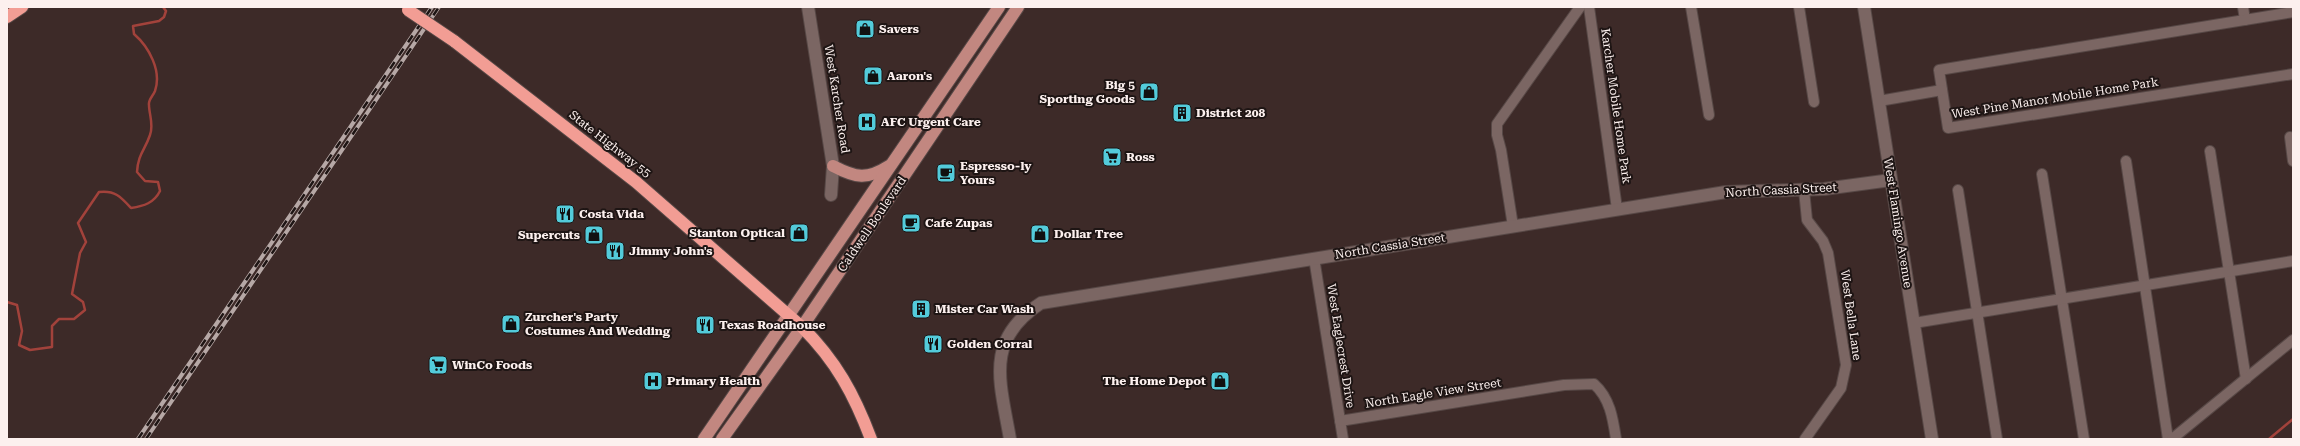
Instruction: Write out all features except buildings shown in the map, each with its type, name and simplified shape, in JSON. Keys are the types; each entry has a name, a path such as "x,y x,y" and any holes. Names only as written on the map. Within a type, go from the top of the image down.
{"highway":[{"path":"7,12 14,7"},
{"path":"7,17 22,7"},
{"name":"State Highway 55","path":"406,8 454,41 636,182 790,315"},
{"path":"790,315 821,347 839,371 851,392 871,439"}],"main road":[{"name":"Caldwell Boulevard","path":"704,439 999,7"},
{"name":"Caldwell Boulevard","path":"722,439 802,327 1018,7"},
{"path":"833,166 858,176 874,176 893,163"}],"street":[{"name":"West Karcher Road","path":"808,7 833,166 831,195"},
{"path":"1513,226 1501,150 1497,135 1498,124 1580,7"},
{"name":"Karcher Mobile Home Park","path":"1589,7 1617,209"},
{"path":"1691,7 1709,115"},
{"path":"1799,7 1814,102"},
{"name":"West Flamingo Avenue","path":"1864,7 1932,439"},
{"path":"2243,7 2245,20"},
{"name":"West Pine Manor Mobile Home Park","path":"2293,12 1939,70 1948,128 2293,74"},
{"path":"1878,101 1942,90"},
{"path":"2290,137 2293,162"},
{"path":"2210,151 2246,378"},
{"path":"2126,161 2146,284 2168,439"},
{"path":"2042,174 2084,439"},
{"name":"North Cassia Street","path":"1010,439 1000,379 1003,347 1015,323 1041,303 1726,192 1804,190 1891,180"},
{"name":"West Bella Lane","path":"1804,190 1807,220 1824,241 1828,253 1846,365 1840,388 1805,439"},
{"path":"1958,190 1997,439"},
{"name":"West Eaglecrest Drive","path":"1314,258 1342,439"},
{"path":"1914,323 2293,261"},
{"path":"2172,439 2293,340"},
{"name":"North Eagle View Street","path":"1340,421 1564,385 1594,384 1602,391 1607,401 1616,439"}],"waterway":[{"path":"7,302 17,305 22,331 19,345 30,350 52,347 52,326 59,319 74,319 85,310 83,302 72,294 80,253 86,242 78,223 99,192 114,193 131,208 148,203 158,195 160,191 158,182 145,181 137,172 140,156 151,131 149,103 155,91 157,75 153,60 145,46 134,34 133,26 159,21 164,17 166,11 163,7"},
{"path":"2269,439 2293,419"}],"railway":[{"path":"138,439 432,7"},
{"path":"146,439 439,7"}],"place":[{"name":"Savers","path":"865,29"},
{"name":"Aaron's","path":"873,76"},
{"name":"Big 5 Sporting Goods","path":"1149,92"},
{"name":"District 208","path":"1182,113"},
{"name":"AFC Urgent Care","path":"867,122"},
{"name":"Ross","path":"1112,157"},
{"name":"Espresso-ly Yours","path":"946,173"},
{"name":"Costa Vida","path":"565,214"},
{"name":"Cafe Zupas","path":"911,223"},
{"name":"Stanton Optical","path":"799,233"},
{"name":"Dollar Tree","path":"1040,234"},
{"name":"Supercuts","path":"594,235"},
{"name":"Jimmy John's","path":"615,251"},
{"name":"Mister Car Wash","path":"921,309"},
{"name":"Zurcher's Party Costumes And Wedding","path":"511,324"},
{"name":"Texas Roadhouse","path":"705,325"},
{"name":"Golden Corral","path":"933,344"},
{"name":"WinCo Foods","path":"438,365"},
{"name":"Primary Health","path":"653,381"},
{"name":"The Home Depot","path":"1220,381"}]}
